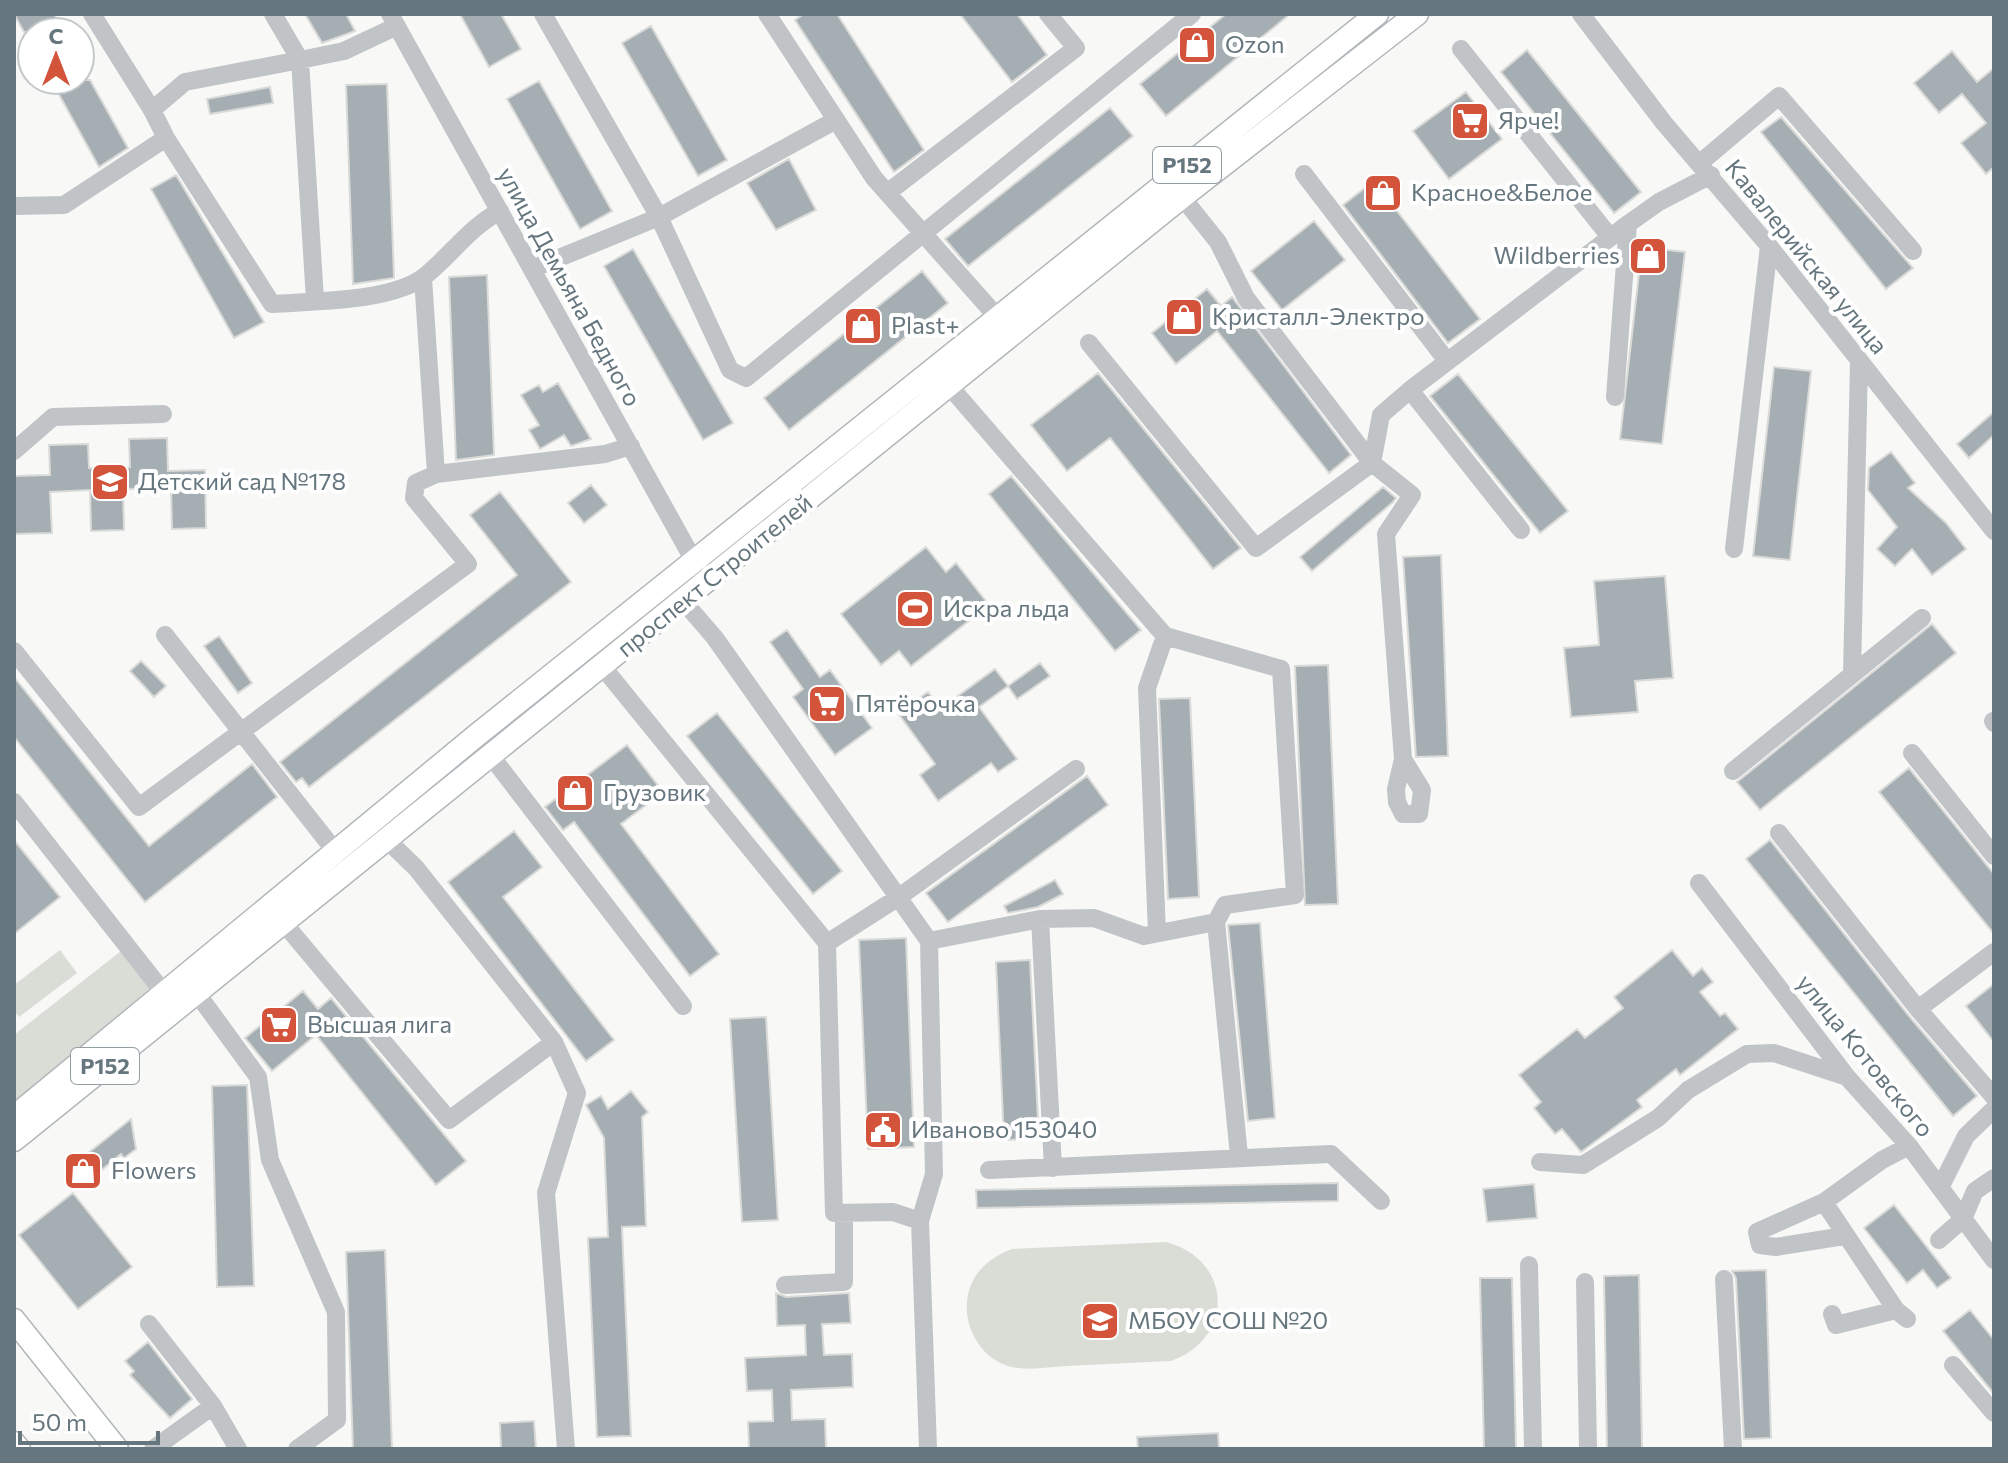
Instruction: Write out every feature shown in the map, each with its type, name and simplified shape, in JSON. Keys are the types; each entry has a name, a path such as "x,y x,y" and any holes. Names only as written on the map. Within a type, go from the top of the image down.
{"main road":[{"name":"проспект Строителей","path":"14,1117 164,993 342,860 694,562 1377,14"},
{"path":"1377,14 1392,33"},
{"name":"проспект Строителей","path":"379,830 491,756 951,388 1182,197 1417,14"},
{"name":"проспект Строителей","path":"14,1140 282,921 342,860"},
{"path":"14,1320 117,1449"},
{"path":"14,1443 19,1449"}],"street":[{"path":"92,14 166,138 272,304 394,291 423,278 482,221 500,211"},
{"path":"273,14 300,60 315,300"},
{"path":"543,14 659,217 730,370 746,378 1192,14"},
{"path":"767,14 887,193 999,319"},
{"path":"887,193 1076,48 1048,14"},
{"name":"Кавалерийская улица","path":"1581,14 1664,123 1769,246 1994,531"},
{"path":"152,110 185,82 344,51 393,20"},
{"name":"улица Демьяна Бедного","path":"393,20 706,583"},
{"path":"1461,49 1610,237"},
{"path":"1089,343 1256,548 1372,463 1381,415 1610,237 1706,169 1779,96 1913,251"},
{"path":"532,269 659,217 836,120"},
{"path":"14,206 64,205 166,138"},
{"path":"1304,174 1447,361"},
{"path":"1182,197 1218,242 1246,298 1372,463 1412,495 1386,534 1403,759"},
{"path":"1615,397 1628,224"},
{"path":"1734,549 1769,246"},
{"path":"423,278 436,474"},
{"path":"1852,674 1859,362"},
{"path":"951,388 1165,636 1281,669 1295,895 1225,905 1216,922 1239,1156"},
{"path":"1410,390 1521,530"},
{"path":"14,451 53,417 163,414"},
{"path":"14,651 139,807 468,564 414,498 416,483 436,474 605,454 631,446"},
{"path":"684,602 715,638 929,941 934,1174 920,1221 928,1449"},
{"path":"1733,771 1922,618"},
{"path":"165,635 342,860"},
{"path":"1157,933 1147,688 1165,636"},
{"path":"602,666 827,943 834,1213 893,1212 920,1221"},
{"path":"1912,753 1994,856"},
{"path":"491,756 683,1006"},
{"path":"827,943 899,897 1076,769"},
{"path":"14,802 164,993"},
{"path":"379,830 416,868 554,1042 577,1093 546,1193 566,1449"},
{"path":"1779,833 1918,1009 1994,1097"},
{"name":"улица Котовского","path":"1699,883 1847,1077 1909,1146 1994,1260"},
{"path":"929,941 1040,919 1094,918 1144,936 1216,922"},
{"path":"1040,919 1053,1168"},
{"path":"282,921 449,1120 554,1042"},
{"path":"1918,1009 1994,952"},
{"path":"196,992 258,1077 270,1160 336,1312 337,1420 297,1449"},
{"path":"1540,1162 1583,1165 1658,1118 1688,1090 1747,1054 1774,1053 1847,1077"},
{"path":"1940,1188 1966,1136 1994,1109"},
{"path":"1844,1236 1787,1246 1760,1245 1757,1232 1824,1202 1882,1160 1909,1146"},
{"path":"989,1170 1331,1154 1381,1201"},
{"path":"1939,1240 1963,1219 1975,1191 1994,1178"},
{"path":"1824,1202 1844,1236 1902,1314 1836,1325 1832,1314"},
{"path":"785,1285 844,1282 844,1213"},
{"path":"1529,1265 1533,1449"},
{"path":"1724,1279 1733,1449"},
{"path":"1585,1282 1588,1449"},
{"path":"149,1324 213,1406 238,1449"},
{"path":"1953,1365 1994,1413"},
{"path":"153,1449 213,1406"}],"shaded area":[{"path":"60,950 77,973 19,1017 14,1011 14,985"},
{"path":"121,951 154,992 14,1102 14,1035"},
{"path":"1166,1242 1188,1251 1204,1265 1214,1281 1218,1299 1215,1318 1207,1335 1192,1350 1171,1361 1018,1368 996,1361 973,1335 967,1313 969,1292 981,1269 1003,1253 1012,1249"}],"building":[{"path":"14,14 55,16 16,16"},
{"path":"305,14 346,14 355,31 322,43"},
{"path":"460,14 501,14 521,49 489,67"},
{"path":"804,14 837,14 924,150 894,172 795,20"},
{"path":"960,14 1017,14 1047,55 1012,82"},
{"path":"1226,14 1290,14 1166,116 1140,84"},
{"path":"651,26 727,160 698,176 622,43"},
{"path":"1527,50 1641,192 1614,213 1501,72"},
{"path":"1952,51 1977,82 1994,68 1994,167 1986,174 1961,143 1986,123 1962,94 1939,113 1914,83"},
{"path":"539,81 612,211 580,229 507,99"},
{"path":"387,84 394,278 353,284 346,85"},
{"path":"270,87 273,103 210,114 207,99"},
{"path":"96,91 128,148 99,167 60,96 96,96"},
{"path":"1466,92 1502,139 1449,179 1413,131"},
{"path":"1110,108 1133,136 968,266 945,239"},
{"path":"1781,117 1913,268 1886,289 1761,132"},
{"path":"789,159 816,210 776,230 747,183"},
{"path":"176,175 264,322 234,338 151,189"},
{"path":"1374,181 1480,319 1448,343 1343,205"},
{"path":"1314,221 1345,260 1282,310 1251,271"},
{"path":"1642,247 1685,252 1662,444 1620,439"},
{"path":"633,249 733,423 703,440 604,266"},
{"path":"922,271 948,303 789,430 764,398"},
{"path":"487,275 494,455 456,460 449,277"},
{"path":"1207,289 1221,306 1232,297 1351,455 1329,473 1217,331 1176,364 1152,333"},
{"path":"1774,367 1811,371 1790,560 1753,556"},
{"path":"1098,373 1241,548 1213,569 1110,438 1067,471 1031,425"},
{"path":"1458,374 1568,511 1540,533 1430,396"},
{"path":"558,383 591,439 571,446 564,435 540,449 529,430 539,425 521,395 539,385 543,392"},
{"path":"1994,412 1994,435 1969,458 1957,444"},
{"name":"Детский сад №178","path":"167,438 168,471 205,470 206,528 172,529 171,488 123,489 124,530 91,531 90,490 50,492 52,533 14,534 14,476 50,475 49,445 88,444 89,468 130,467 129,439"},
{"path":"1891,452 1915,483 1908,488 1946,523 1966,549 1932,575 1912,549 1895,566 1877,549 1897,527 1868,490 1869,468"},
{"path":"1011,476 1141,630 1115,651 989,494"},
{"path":"591,485 607,505 584,523 568,503"},
{"path":"1383,487 1396,498 1392,503 1312,571 1300,557"},
{"path":"500,492 571,582 309,787 302,778 296,782 280,762 517,575 470,515"},
{"name":"Искра льда","path":"926,547 946,572 956,563 989,605 911,666 899,651 881,665 841,614"},
{"path":"1441,555 1448,756 1416,757 1403,557"},
{"path":"1665,576 1673,678 1635,681 1638,712 1571,717 1564,648 1599,645 1594,581"},
{"path":"1932,624 1956,653 1760,810 1737,782"},
{"path":"787,630 820,677 830,670 872,728 835,755 793,697 803,689 770,642"},
{"path":"219,636 252,683 238,693 204,646"},
{"path":"141,661 166,686 154,697 130,671"},
{"path":"1040,663 1050,676 1017,699 1008,686"},
{"path":"1328,665 1338,904 1305,905 1295,666"},
{"path":"995,669 1008,686 979,707 1017,759 998,772 991,763 938,801 920,775 935,764 898,713 928,692 940,709"},
{"path":"14,677 149,846 252,764 277,797 145,902 14,737"},
{"path":"1190,698 1199,897 1168,899 1159,699"},
{"path":"717,713 842,871 813,894 687,736"},
{"path":"627,745 663,792 621,824 719,954 690,976 574,822 563,830 545,807"},
{"path":"1909,768 1994,874 1994,934 1879,792"},
{"path":"1087,776 1108,805 948,922 926,893"},
{"path":"514,831 542,867 503,897 614,1040 586,1061 448,882"},
{"path":"14,840 60,897 14,934"},
{"path":"1770,840 1909,1016 1977,1096 1953,1116 1746,859"},
{"path":"1055,880 1063,894 1038,907 1008,913 1004,906"},
{"path":"1260,923 1275,1118 1248,1121 1228,925"},
{"path":"906,938 914,1147 868,1149 859,940"},
{"path":"1672,950 1693,976 1702,968 1713,982 1700,992 1720,1016 1725,1013 1738,1029 1680,1075 1676,1069 1637,1100 1642,1107 1581,1152 1562,1129 1555,1134 1534,1108 1541,1102 1519,1075 1577,1029 1585,1038 1623,1008 1614,997"},
{"path":"1030,960 1039,1139 1004,1140 996,962"},
{"path":"1994,984 1994,1042 1966,1006"},
{"path":"303,991 318,1009 331,998 466,1161 436,1185 316,1035 272,1071 245,1038"},
{"path":"766,1017 778,1220 742,1222 730,1019"},
{"path":"247,1085 254,1286 217,1287 212,1086"},
{"path":"631,1091 648,1112 642,1117 646,1226 622,1227 631,1436 597,1437 588,1238 608,1237 604,1138 586,1105 601,1096 608,1109"},
{"path":"131,1119 136,1149 124,1158 121,1154 81,1187 68,1169"},
{"path":"1338,1183 1338,1201 977,1208 976,1190"},
{"path":"1534,1184 1537,1218 1487,1222 1483,1189"},
{"path":"73,1193 132,1267 78,1309 19,1235"},
{"path":"1894,1205 1951,1278 1937,1288 1923,1270 1907,1283 1864,1228"},
{"path":"385,1250 392,1449 353,1449 346,1252"},
{"path":"1766,1270 1771,1438 1744,1439 1736,1278 1732,1271"},
{"path":"1639,1275 1642,1449 1607,1449 1604,1276"},
{"path":"1480,1278 1512,1278 1516,1449 1484,1449"},
{"path":"776,1293 786,1297 849,1293 851,1323 822,1324 824,1355 852,1354 853,1387 791,1390 792,1420 825,1419 826,1449 749,1449 748,1422 773,1421 772,1390 747,1391 745,1358 806,1355 805,1325 777,1326"},
{"path":"1970,1310 1994,1340 1994,1394 1943,1331"},
{"path":"148,1342 192,1399 170,1418 130,1375 134,1371 125,1361"},
{"path":"534,1421 536,1449 501,1449 500,1423"},
{"path":"1218,1433 1219,1449 1138,1449 1137,1437"}],"place":[{"name":"Ozon","path":"1197,45"},
{"name":"Ярче!","path":"1470,121"},
{"name":"Красное&Белое","path":"1383,193"},
{"name":"Wildberries","path":"1648,256"},
{"name":"Кристалл-Электро","path":"1184,317"},
{"name":"Plast+","path":"863,326"},
{"name":"Детский сад №178","path":"110,482"},
{"name":"Искра льда","path":"915,609"},
{"name":"Пятёрочка","path":"827,704"},
{"name":"Грузовик","path":"575,793"},
{"name":"Высшая лига","path":"279,1025"},
{"name":"Иваново 153040","path":"883,1130"},
{"name":"Flowers","path":"83,1171"},
{"name":"МБОУ СОШ №20","path":"1100,1321"}]}
